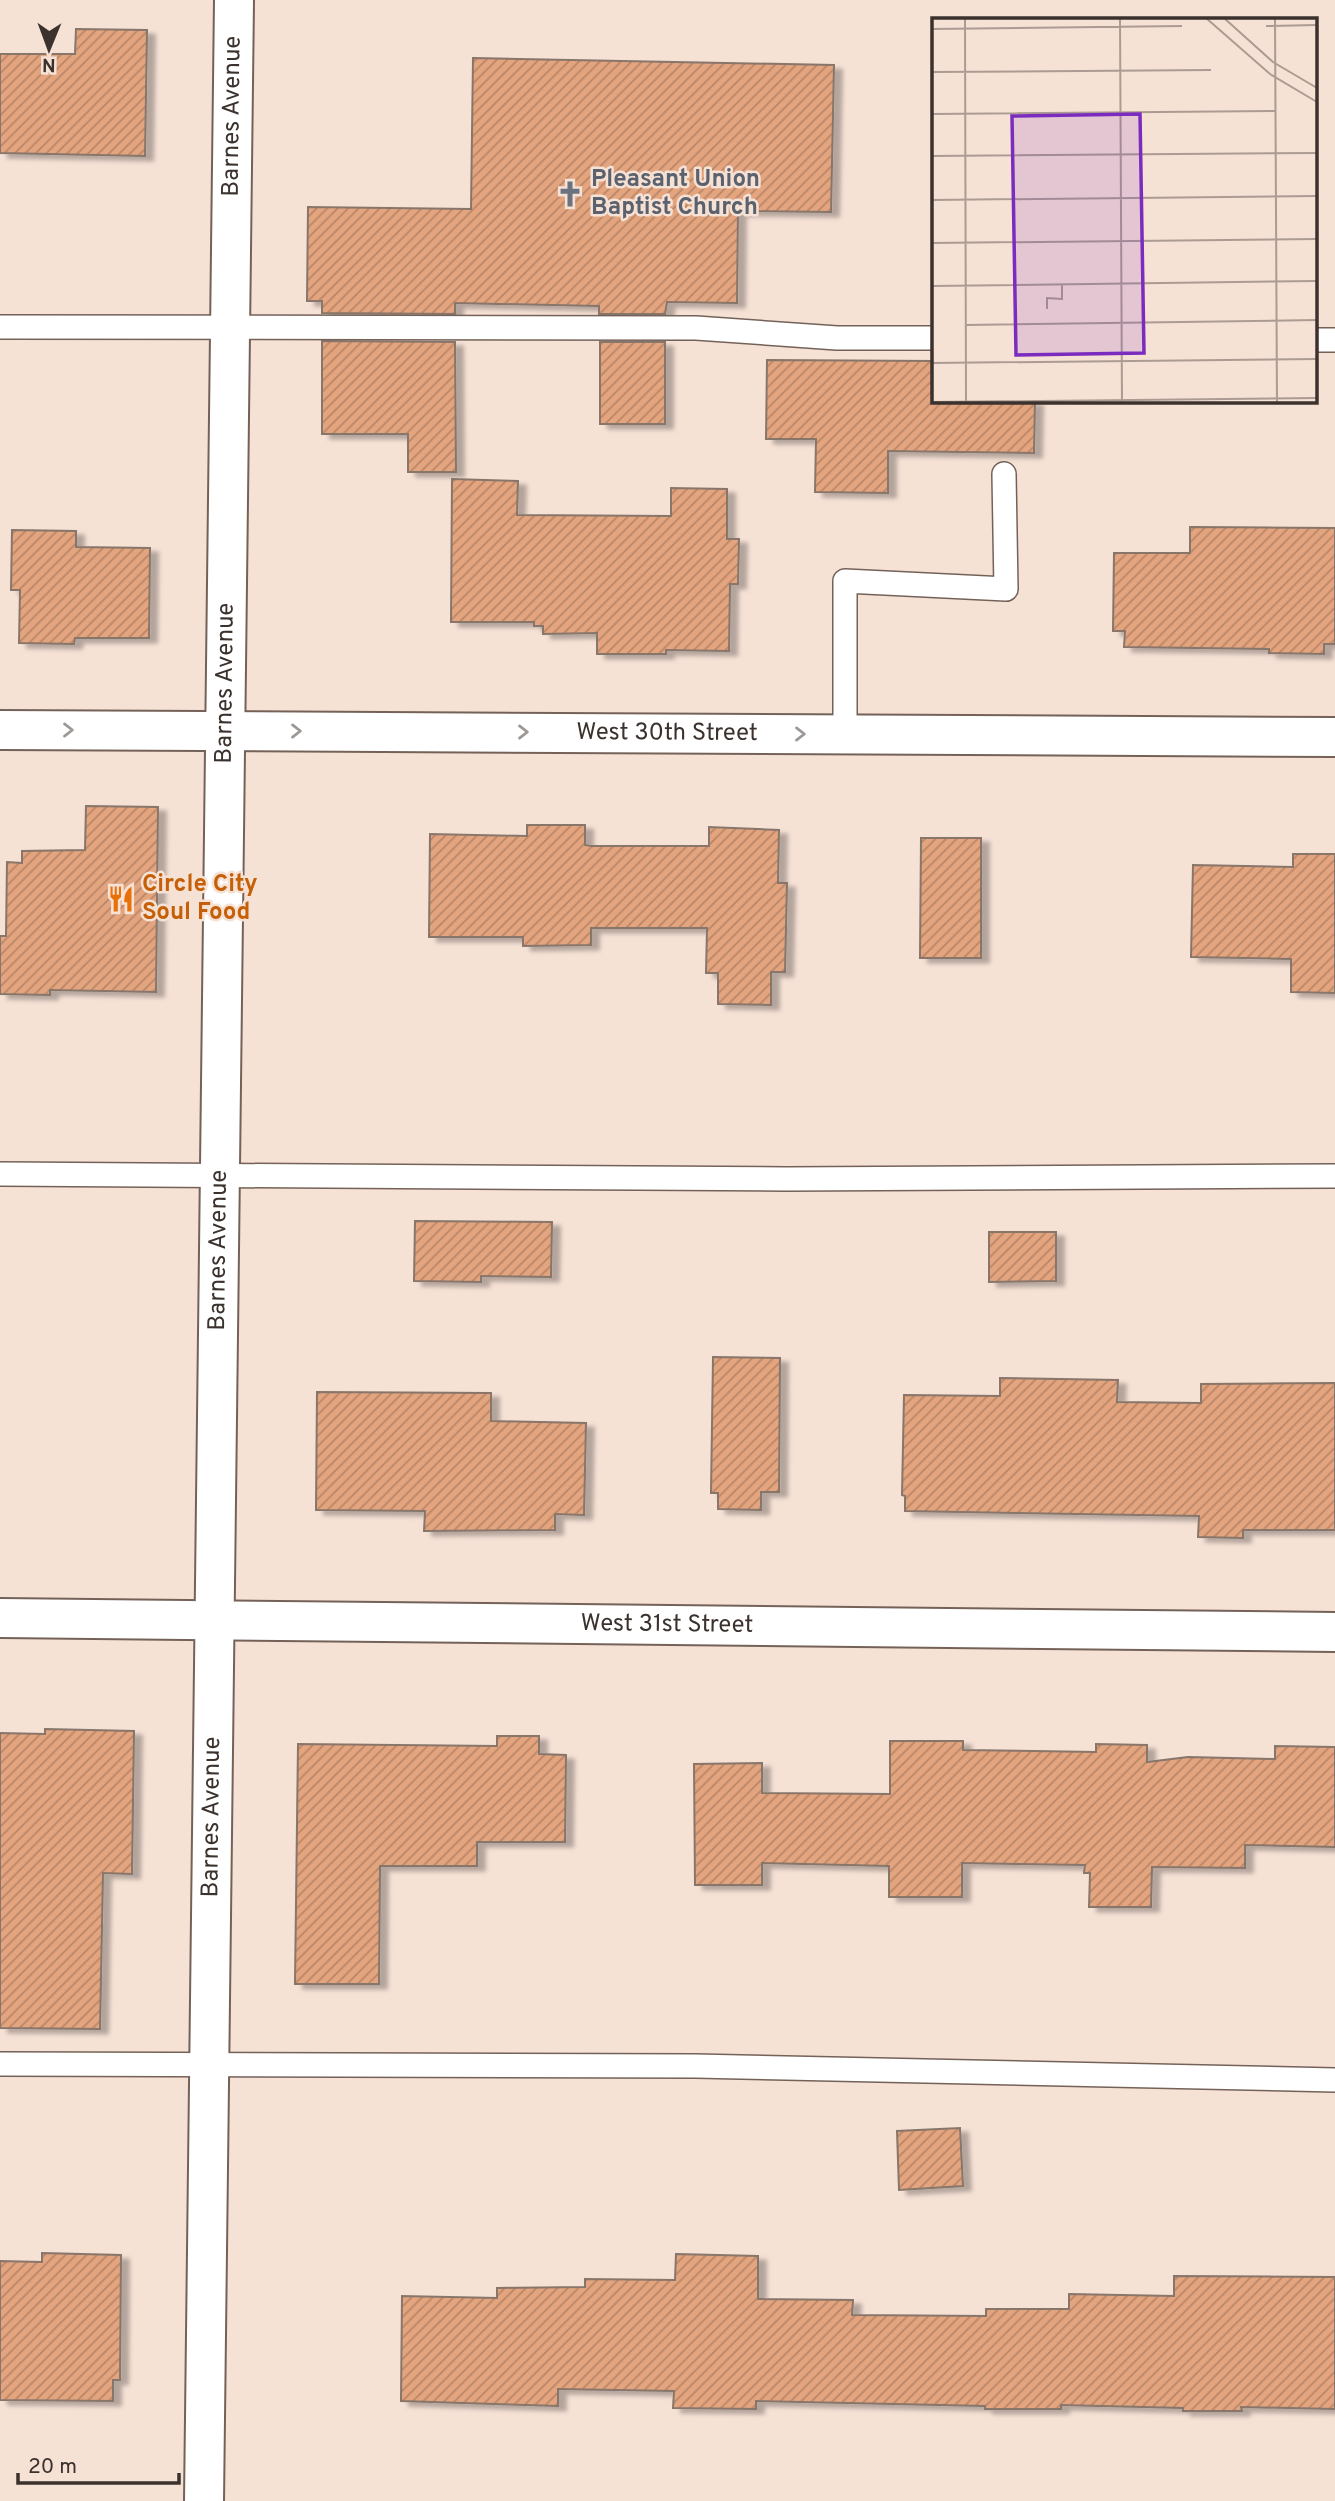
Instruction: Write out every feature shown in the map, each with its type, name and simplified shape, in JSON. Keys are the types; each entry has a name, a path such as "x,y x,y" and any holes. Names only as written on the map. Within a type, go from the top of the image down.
{"street":[{"name":"Barnes Avenue","path":"204,2501 234,0"},
{"name":"West 30th Street","path":"0,730 1335,737"},
{"name":"West 31st Street","path":"0,1618 1335,1632"}],"lane":[{"path":"0,327 696,328 837,338 932,338"},
{"path":"845,734 845,581 1006,589 1004,474"},
{"path":"0,1174 772,1179 1335,1176"},
{"path":"0,2064 695,2066 1335,2080"}],"building":[{"path":"76,29 147,30 145,156 0,153 0,54 75,54"},
{"name":"Pleasant Union Baptist Church","path":"473,58 834,65 831,212 738,211 737,303 667,302 665,314 599,314 599,306 455,303 455,314 322,313 322,301 307,301 308,207 471,209"},
{"path":"322,341 455,342 456,472 408,472 408,434 322,434"},
{"path":"600,342 665,342 665,424 600,424"},
{"path":"767,360 932,361 932,402 1035,402 1034,453 888,451 888,493 815,492 816,439 766,439"},
{"path":"452,479 518,481 517,515 671,516 671,488 727,489 727,539 739,539 738,584 730,584 729,651 666,650 666,654 597,654 597,633 543,634 543,626 534,626 534,622 451,622"},
{"path":"1190,527 1335,528 1335,644 1324,644 1324,654 1269,653 1269,649 1124,647 1125,631 1113,631 1114,553 1190,553"},
{"path":"12,530 76,531 76,547 150,548 149,638 75,638 74,644 19,643 20,590 11,590"},
{"path":"86,806 158,807 156,992 50,990 50,995 0,994 0,936 6,936 7,862 22,863 22,851 85,850"},
{"path":"527,825 585,825 585,845 591,846 709,846 709,827 779,830 778,883 787,883 785,972 771,972 771,1005 718,1004 718,973 706,973 707,928 591,928 591,945 523,946 523,937 429,937 430,834 527,836"},
{"path":"921,838 981,838 981,958 920,958"},
{"path":"1293,854 1335,854 1335,993 1291,992 1291,959 1191,957 1193,865 1293,867"},
{"path":"415,1221 552,1222 551,1277 481,1276 481,1282 414,1281"},
{"path":"989,1232 1056,1232 1056,1281 989,1282"},
{"path":"713,1357 780,1358 779,1492 761,1492 761,1510 718,1509 718,1493 711,1493"},
{"path":"1000,1378 1118,1380 1117,1402 1201,1403 1201,1384 1335,1383 1335,1530 1243,1530 1243,1538 1198,1537 1199,1516 905,1511 905,1496 902,1495 904,1395 1000,1396"},
{"path":"317,1392 491,1393 491,1421 586,1423 584,1515 555,1514 555,1530 424,1531 425,1511 316,1510"},
{"path":"45,1729 134,1731 132,1874 103,1873 100,2029 0,2028 0,1733 45,1734"},
{"path":"497,1736 539,1736 539,1754 566,1755 565,1842 477,1842 477,1866 380,1866 379,1984 295,1984 298,1744 497,1746"},
{"path":"890,1741 963,1741 963,1750 1096,1752 1096,1744 1147,1745 1147,1762 1188,1757 1275,1759 1275,1746 1335,1747 1335,1847 1245,1845 1245,1868 1152,1867 1151,1907 1089,1907 1090,1873 1084,1873 1085,1865 962,1863 962,1897 889,1897 889,1866 762,1863 762,1885 695,1885 694,1764 762,1763 762,1793 890,1794"},
{"path":"960,2128 963,2186 899,2190 897,2131"},
{"path":"42,2253 121,2255 120,2380 113,2380 113,2401 0,2400 0,2261 42,2262"},
{"path":"676,2254 758,2256 758,2299 853,2300 852,2315 986,2316 986,2309 1069,2309 1069,2294 1174,2296 1174,2276 1335,2277 1335,2409 1241,2407 1242,2411 1183,2411 1183,2408 1061,2405 1061,2409 985,2409 985,2406 756,2401 756,2409 673,2408 674,2391 558,2389 558,2406 401,2401 402,2296 497,2298 497,2288 585,2287 585,2279 675,2280"}],"place":[{"name":"Pleasant Union Baptist Church","path":"570,194"},
{"name":"Circle City Soul Food","path":"121,899"}]}
